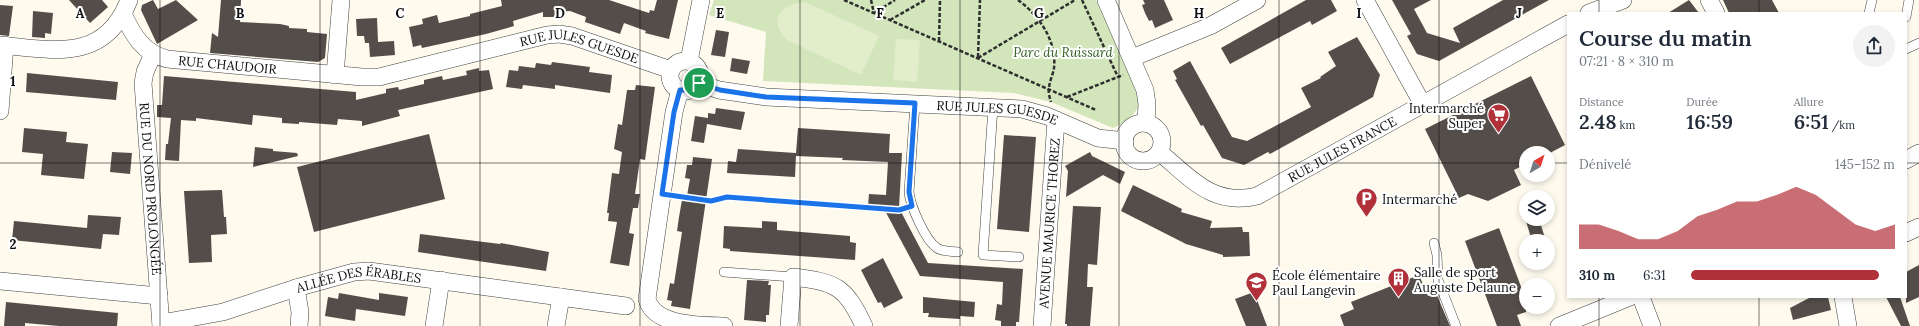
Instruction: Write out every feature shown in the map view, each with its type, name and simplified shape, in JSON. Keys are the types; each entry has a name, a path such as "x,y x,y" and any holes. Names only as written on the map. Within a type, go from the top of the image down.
{"street":[{"path":"335,75 341,0"},
{"path":"689,61 701,0"},
{"path":"1106,0 1147,97 1146,123"},
{"path":"1134,64 1210,26 1257,0"},
{"path":"1365,0 1423,105"},
{"path":"1592,12 1623,0"},
{"path":"1709,0 1715,12"},
{"name":"RUE CHAUDOIR","path":"126,7 138,40 153,54 167,59 371,77 386,76 487,51"},
{"name":"RUE CHAUDOIR","path":"2,45 54,51 83,47 105,35 126,7"},
{"name":"RUE JULES FRANCE","path":"1160,152 1192,180 1211,193 1229,198 1252,198 1263,194 1567,25"},
{"name":"RUE JULES GUESDE","path":"487,51 547,35 565,35 671,70"},
{"path":"0,111 2,45"},
{"name":"RUE DU NORD PROLONGÉE","path":"153,54 145,72 143,83 161,324"},
{"path":"689,61 695,63 700,70 701,77 699,83 691,90 680,90 672,83 671,70 677,63 689,61"},
{"name":"RUE JULES GUESDE","path":"699,83 720,90 766,97 915,103 1028,110 1052,118 1098,138 1124,141"},
{"path":"680,90 674,112 647,294 650,307 668,322 724,326"},
{"name":"AVENUE MAURICE THOREZ","path":"1042,326 1047,260 1052,118"},
{"path":"1146,123 1154,126 1160,132 1162,144 1160,152 1151,159 1136,159 1128,152 1124,141 1130,128 1137,124 1146,123"},
{"path":"1907,159 1919,153"},
{"path":"1907,233 1919,227"},
{"name":"ALLÉE DES ÉRABLES","path":"161,324 223,312 296,288 354,272 369,270 626,306"},
{"path":"790,326 793,277 821,280 841,290 851,300 864,326"},
{"path":"434,326 441,280"},
{"path":"0,281 159,296"},
{"path":"296,288 300,312 299,326"},
{"path":"556,326 561,297"},
{"path":"1559,326 1628,298"},
{"path":"1641,298 1652,326"},
{"path":"1843,298 1848,326"}],"lane":[{"path":"1869,12 1872,0"},
{"path":"1907,12 1909,0"},
{"path":"1907,49 1919,43"},
{"path":"915,103 909,192 912,206 933,245 942,250 958,252"},
{"path":"993,107 983,255 1019,257"},
{"path":"1434,243 1437,255 1438,280 1456,326"},
{"path":"724,272 793,277"}],"path":[{"path":"844,0 1096,110"},
{"path":"871,0 874,13"},
{"path":"874,13 895,0"},
{"path":"890,20 925,0"},
{"path":"938,41 940,0"},
{"path":"978,58 980,0"},
{"path":"1018,0 1030,9 1040,21 1048,36 1054,53 1054,69 1048,89 1052,118"},
{"path":"978,58 1075,0"},
{"path":"1082,0 1118,76"},
{"path":"1067,98 1118,76 1134,64"},
{"path":"662,194 711,201 727,197 899,210 912,206"}],"green space":[{"name":"Parc du Ruissard","path":"714,0 1096,0 1139,91 1138,108 1127,122 1113,128 1051,102 1014,93 763,81 766,32 709,15"},
{"path":"805,2 879,36 861,75 787,40 781,33 777,20 779,14 783,9 789,6 796,3"},
{"path":"896,39 920,40 917,82 893,80"}],"building":[{"path":"69,0 102,0 108,7 90,23"},
{"path":"153,0 158,9 176,0 198,20 157,44 141,10 142,5"},
{"path":"221,0 241,0 240,22 280,24 289,26 289,28 307,29 307,32 327,34 325,58 318,62 210,53 212,33 218,37"},
{"path":"501,0 609,0 649,13 650,10 654,11 657,0 678,0 669,39 645,33 646,31 624,23 620,34 585,22 586,17 570,11 556,12 556,17 543,17 543,12 513,21 514,26 486,34 422,48 421,45 413,47 409,27 423,24 422,19 437,15 439,23 470,16 470,14 502,6"},
{"path":"1143,0 1164,0 1173,20 1155,28 1152,20 1149,21 1145,13 1142,5 1145,4"},
{"path":"1306,0 1331,0 1337,11 1312,25 1310,21 1230,64 1221,48"},
{"path":"1392,0 1431,0 1414,9 1427,33 1460,43 1453,28 1503,0 1549,0 1439,61 1417,54 1407,36 1411,34"},
{"path":"1689,0 1698,12 1670,12"},
{"path":"1723,0 1772,0 1778,12 1729,12"},
{"path":"0,5 13,6 9,36 0,35"},
{"path":"33,11 53,13 51,34 45,33 45,38 32,37"},
{"path":"377,18 378,42 394,41 395,55 370,57 369,43 365,43 364,36 357,36 356,19"},
{"path":"716,30 729,32 725,57 711,55"},
{"path":"1357,37 1380,75 1373,97 1270,154 1268,152 1244,165 1222,158 1203,125 1201,126 1175,80 1177,79 1173,71 1190,61 1232,137 1247,141 1311,107 1301,88 1321,78 1320,77 1336,66 1328,52"},
{"path":"732,58 750,61 747,74 730,71"},
{"path":"552,62 590,67 589,72 612,75 610,93 555,85 555,89 523,85 522,89 506,87 509,70 518,71 519,66 535,68 536,63 551,65"},
{"path":"479,68 479,71 489,70 493,89 398,110 400,116 362,126 362,121 338,119 337,125 299,122 299,124 282,123 282,118 253,115 252,125 196,118 196,121 181,120 179,161 165,160 166,144 168,144 171,118 157,117 157,105 162,105 164,76 356,92 356,100 386,93 386,89 398,87 399,90 424,84 424,80 442,76 443,80 467,75 466,71"},
{"path":"27,73 118,82 116,100 26,92"},
{"name":"Intermarché Super","path":"1531,76 1565,145 1555,150 1555,146 1519,146 1519,168 1514,170 1521,185 1488,201 1468,194 1459,198 1425,129"},
{"path":"636,85 655,87 645,160 640,159 635,194 640,194 638,208 633,208 629,233 634,234 629,266 610,263 617,222 608,221 609,213 607,213 612,173 619,174 622,152 614,149 618,124 622,125 627,90 635,90"},
{"path":"716,108 745,112 741,130 707,124 704,143 691,141 695,116 708,118 708,113 715,114"},
{"path":"24,128 67,132 66,142 88,144 84,179 41,175 43,154 22,152"},
{"path":"798,128 890,134 889,153 902,153 899,208 928,263 1023,269 1019,322 1016,322 1016,326 1001,326 1001,321 995,320 997,304 1002,305 1003,282 920,276 883,207 868,206 869,194 886,195 888,162 796,156 795,177 727,173 728,161 736,162 738,149 796,153"},
{"path":"429,134 445,199 314,232 297,167"},
{"path":"1004,135 1036,137 1029,232 997,229"},
{"path":"255,147 273,149 273,151 297,153 298,156 253,167"},
{"path":"112,152 132,153 130,174 110,172"},
{"path":"1090,152 1092,156 1125,172 1120,184 1103,175 1066,197 1068,171 1065,166"},
{"path":"693,157 712,159 690,309 671,306 672,301 667,300 670,283 674,284 682,232 677,231 682,200 686,201 690,179 685,178 687,165 692,165"},
{"path":"1133,185 1182,209 1181,212 1212,221 1210,228 1242,227 1243,232 1249,232 1250,256 1223,257 1223,255 1186,244 1121,211"},
{"path":"222,190 227,234 211,235 212,262 189,263 184,191"},
{"path":"1073,206 1101,207 1097,265 1088,264 1087,287 1093,287 1090,326 1067,326 1067,324 1065,324"},
{"path":"88,215 121,217 119,235 103,234 101,249 12,240 14,221 87,228"},
{"path":"762,221 777,222 777,230 850,236 850,242 856,243 855,260 730,251 730,249 723,248 724,226 762,228"},
{"path":"1527,226 1541,226 1544,234 1530,234"},
{"path":"1499,228 1519,281 1520,314 1517,315 1521,326 1497,326 1465,241"},
{"path":"420,234 501,243 549,252 546,271 418,252"},
{"path":"883,258 903,298 884,308 881,302 878,303 861,270"},
{"path":"1919,265 1919,297 1906,303 1907,298 1907,271"},
{"name":"Salle de sport Auguste Delaune","path":"1419,275 1428,296 1436,293 1450,326 1344,326 1340,315 1354,309 1351,302"},
{"path":"747,280 769,281 768,285 771,285 769,315 766,315 766,322 744,320"},
{"path":"1254,292 1267,326 1246,326 1235,299"},
{"path":"339,293 379,300 379,293 408,297 405,316 356,309 355,321 325,316 328,297 338,299"},
{"path":"923,297 975,302 974,317 960,316 960,319 928,317 929,313 923,313"},
{"path":"1809,298 1828,298 1831,310 1793,320 1790,308"},
{"path":"1887,298 1900,298 1910,326 1901,326"},
{"path":"6,302 118,313 117,326 59,326 25,323 25,326 4,326"}],"place":[{"name":"Intermarché Super","path":"1499,134"},
{"name":"Intermarché","path":"1367,218"},
{"name":"Salle de sport Auguste Delaune","path":"1399,298"},
{"name":"École élémentaire Paul Langevin","path":"1257,302"}],"route":[{"path":"699,83 720,90 766,97 915,103 909,192 912,206 899,210 727,197 711,201 662,194 675,105 680,90 691,90 699,83"}]}
